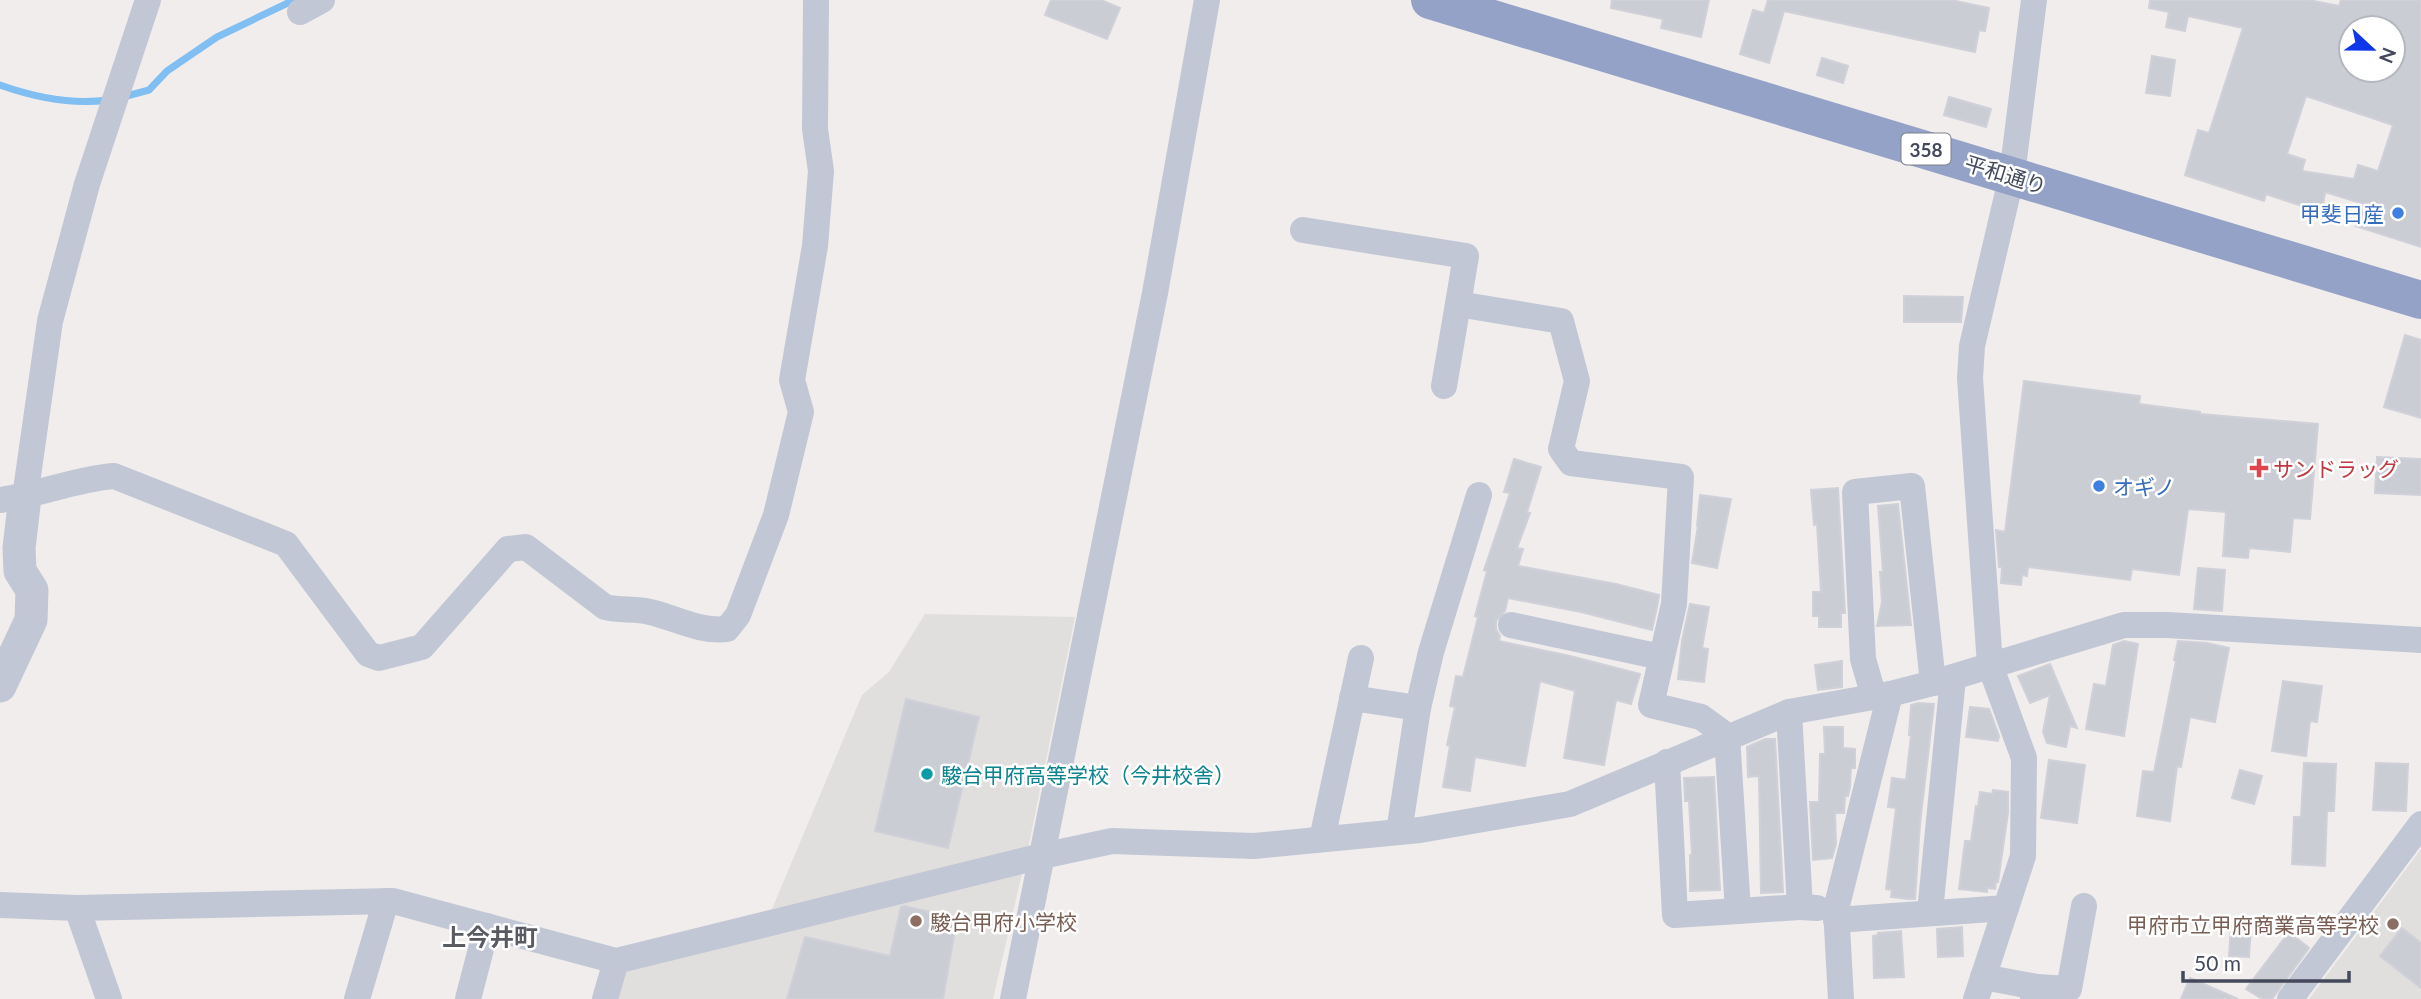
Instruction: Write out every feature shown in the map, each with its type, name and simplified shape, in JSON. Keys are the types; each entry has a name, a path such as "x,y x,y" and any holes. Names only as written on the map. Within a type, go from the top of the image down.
{"highway":[{"name":"平和通り","path":"1430,0 1494,9 2012,175 2421,300"}],"street":[{"path":"0,686 31,620 32,590 20,571 13,498 50,321 87,184 146,0"},
{"path":"13,498 93,477 114,476 286,544 368,654 379,658 422,648 508,549 526,547 605,607 619,611 647,611 711,631 727,629 738,615 776,516 801,412 792,380 814,246 821,171 815,129 816,0"},
{"path":"1013,999 1155,293 1207,0"},
{"path":"2034,0 2012,175 1972,346 1970,378 1990,665 2024,758 2023,856 1980,988 2035,993 2069,989 2084,906"},
{"path":"1303,230 1466,256 1444,386"},
{"path":"1458,304 1561,321 1577,381 1562,449 1571,463 1681,477 1674,604 1651,705 1701,717 1727,736"},
{"path":"1840,999 1836,915 1882,695 1863,659 1855,492 1912,486 1943,680 1930,912"},
{"path":"1399,832 1418,708 1479,495"},
{"path":"1511,625 1661,657"},
{"path":"0,905 77,908 393,901 616,961 1112,841 1254,846 1399,832 1570,804 1789,712 1882,695 1943,680 2124,625 2167,625 2421,640"},
{"path":"1322,839 1361,658"},
{"path":"1352,698 1418,708"},
{"path":"1789,712 1800,907"},
{"path":"1727,736 1738,911"},
{"path":"1667,762 1675,915 1800,907 1836,915 2006,908"},
{"path":"2290,999 2421,824"},
{"path":"357,999 386,901"},
{"path":"77,908 109,999"},
{"path":"468,999 487,926"},
{"path":"606,999 616,961"}],"shaded area":[{"path":"925,614 1075,617 1028,849 772,909 862,695 889,672"},
{"name":"甲府市立甲府商業高等学校","path":"2421,849 2421,999 2309,999"},
{"name":"駿台甲府小学校","path":"1023,869 993,999 612,999 619,973"}],"building":[{"path":"1051,0 1101,0 1120,8 1107,39 1045,15"},
{"path":"1612,0 1709,0 1701,37 1661,28 1663,19 1611,8"},
{"path":"1768,0 1951,0 1989,8 1985,31 1979,30 1975,52 1784,11 1769,63 1740,54 1753,10 1764,13"},
{"path":"2150,0 2309,0 2339,6 2341,0 2421,0 2421,247 2356,226 2364,204 2325,192 2322,213 2304,211 2305,207 2266,194 2264,201 2185,175 2198,130 2209,133 2243,28 2188,16 2185,31 2166,27 2169,12 2149,8","holes":["2306,96 2393,125 2378,171 2358,165 2354,179 2302,171 2305,160 2287,154"]},
{"path":"2152,56 2175,60 2170,96 2146,93"},
{"path":"1822,58 1848,66 1843,83 1817,75"},
{"path":"1949,97 1991,109 1986,127 1944,115"},
{"path":"1904,296 1963,297 1961,322 1904,322"},
{"path":"2405,335 2421,340 2421,418 2384,407"},
{"path":"2024,381 2140,396 2139,404 2200,414 2318,424 2310,519 2293,518 2290,552 2249,548 2248,558 2223,556 2226,512 2188,509 2179,575 2132,569 2130,580 2028,567 2027,576 2022,575 2021,585 2001,583 2002,567 1999,567 1996,530 2005,532"},
{"path":"2377,457 2421,459 2421,495 2375,493"},
{"path":"1514,459 1541,467 1527,512 1530,513 1517,548 1523,549 1518,566 1616,584 1659,595 1652,630 1581,612 1508,598 1505,611 1496,621 1499,641 1640,674 1631,704 1616,700 1604,765 1564,758 1575,691 1540,681 1525,766 1475,757 1470,791 1443,787 1450,746 1447,745 1455,707 1450,706 1456,676 1463,677 1478,617 1475,616 1487,571 1484,570 1510,493 1504,492"},
{"path":"1838,488 1845,613 1841,613 1841,627 1819,627 1819,616 1813,616 1813,592 1821,592 1817,524 1814,525 1811,490"},
{"path":"1700,495 1731,499 1717,568 1692,563"},
{"path":"1898,504 1911,625 1877,626 1882,602 1880,572 1883,572 1878,506"},
{"path":"2198,568 2225,570 2222,611 2194,609"},
{"path":"1690,604 1709,607 1702,648 1708,649 1704,682 1678,679"},
{"path":"2124,641 2138,644 2124,736 2086,729 2094,684 2106,686 2113,645"},
{"path":"2178,641 2229,648 2215,722 2190,717 2181,767 2177,766 2170,821 2137,816 2143,771 2154,772"},
{"path":"1842,661 1842,687 1818,690 1815,665"},
{"path":"2050,664 2077,728 2070,726 2066,747 2047,743 2043,732 2050,695 2030,703 2018,676"},
{"path":"2283,681 2322,686 2317,722 2310,721 2306,756 2272,751"},
{"name":"駿台甲府高等学校（今井校舎）","path":"906,699 979,717 948,848 875,831"},
{"path":"1934,704 1920,824 1915,899 1908,899 1891,897 1892,890 1886,889 1896,808 1888,807 1892,778 1906,780 1911,705"},
{"path":"1970,707 1989,709 1999,736 1998,741 1966,737"},
{"path":"1824,727 1843,727 1843,748 1855,749 1855,768 1851,768 1844,813 1835,813 1836,844 1832,858 1813,860 1810,802 1819,802 1820,754 1825,754"},
{"path":"1765,739 1775,739 1783,892 1761,893 1759,776 1748,777 1747,747"},
{"path":"2049,760 2085,765 2077,823 2041,818"},
{"path":"2304,763 2336,764 2334,811 2327,811 2325,866 2292,864 2294,817 2301,817"},
{"path":"2376,763 2408,764 2406,811 2373,810"},
{"path":"2240,770 2262,776 2254,804 2232,798"},
{"path":"1714,777 1720,890 1690,891 1692,855 1689,801 1685,801 1684,778"},
{"path":"1993,790 2008,792 2008,813 1998,882 1995,889 1987,888 1987,892 1959,889 1965,841 1971,841 1980,792 1992,794"},
{"path":"901,907 957,918 943,999 787,999 805,937 890,956"},
{"path":"2231,926 2251,927 2249,957 2229,956"},
{"path":"1962,927 1963,956 1938,957 1937,929"},
{"path":"2402,928 2421,943 2421,988 2380,956"},
{"path":"1901,931 1904,977 1874,978 1873,936"},
{"path":"2289,932 2309,948 2272,999 2262,999 2246,989"},
{"path":"2190,978 2238,999 2181,999"}],"waterway":[{"path":"123,97 149,90 167,71 217,37 294,0"},
{"path":"0,85 53,99 108,100"}],"place":[{"name":"甲斐日産","path":"2398,213"},
{"name":"サンドラッグ","path":"2259,468"},
{"name":"オギノ","path":"2099,486"},
{"name":"駿台甲府高等学校（今井校舎）","path":"927,774"},
{"name":"駿台甲府小学校","path":"916,921"},
{"name":"甲府市立甲府商業高等学校","path":"2393,924"}],"district":[{"name":"上今井町","path":"490,936"}]}
